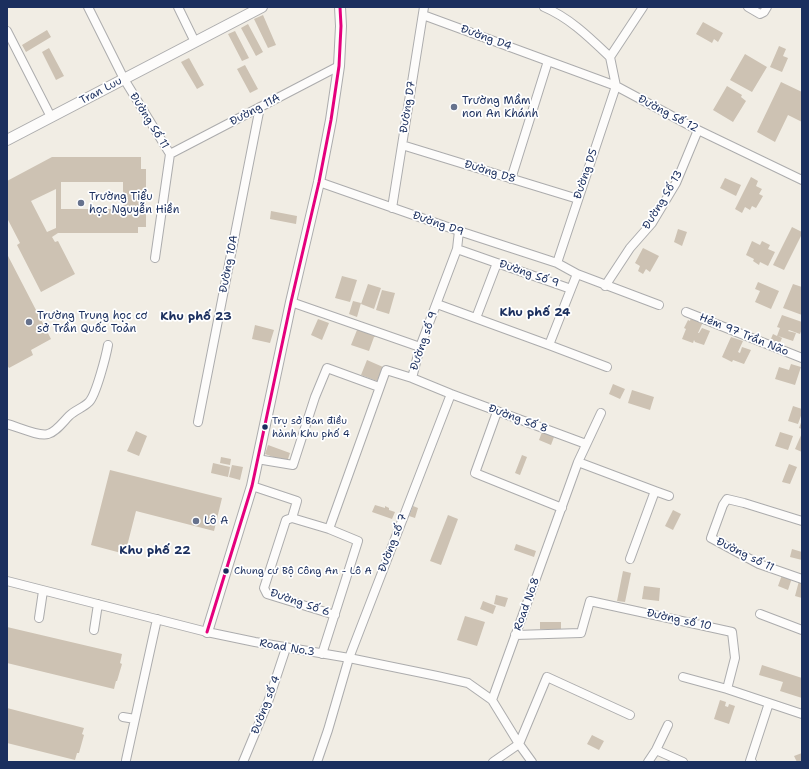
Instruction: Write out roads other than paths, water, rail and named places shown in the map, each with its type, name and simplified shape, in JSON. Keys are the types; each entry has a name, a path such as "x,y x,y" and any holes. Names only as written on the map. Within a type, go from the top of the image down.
{"street":[{"path":"88,7 124,79"},
{"path":"178,7 195,42"},
{"name":"Tran Luu","path":"7,140 262,7"},
{"path":"208,632 252,486 291,302 319,182 331,120 339,66 341,26 340,7"},
{"path":"544,7 556,9 610,57 616,86"},
{"path":"610,57 643,7"},
{"path":"748,7 760,14 764,12 767,7"},
{"name":"Đường D4","path":"424,11 548,61 616,86"},
{"name":"Đường D7","path":"392,208 424,11"},
{"path":"7,30 51,117"},
{"path":"511,179 548,61"},
{"name":"Đường 11A","path":"170,154 339,66"},
{"name":"Đường Số 11","path":"124,79 170,154 155,258"},
{"name":"Đường Số 12","path":"616,86 698,130 802,180"},
{"name":"Đường D5","path":"557,263 616,86"},
{"name":"Đường 10A","path":"198,422 260,107"},
{"name":"Đường Số 13","path":"605,286 630,248 652,223 676,183 698,130"},
{"name":"Đường D8","path":"402,145 578,200"},
{"name":"Đường D9","path":"319,182 459,231 557,263 577,274"},
{"name":"Đường số 9","path":"412,378 420,347 458,249 459,231"},
{"name":"Đường Số 9","path":"458,249 571,288 577,274"},
{"path":"476,318 497,263"},
{"path":"577,274 658,305"},
{"path":"549,345 571,288"},
{"path":"291,302 420,347"},
{"path":"437,304 606,367"},
{"name":"Hẻm 97 Trần Não","path":"686,312 802,358"},
{"path":"7,424 41,434 48,434 55,430 72,413 88,403 94,396 108,345"},
{"path":"257,459 293,465 315,397 327,368 379,387 329,529"},
{"name":"Đường Số 8","path":"379,387 386,370 412,378 497,412 586,444"},
{"name":"Đường số 7","path":"317,762 349,658 450,394"},
{"path":"497,412 475,473 562,508"},
{"name":"Road No.8","path":"492,700 578,462 601,413"},
{"path":"578,462 669,496"},
{"path":"252,486 297,501 292,518"},
{"path":"630,559 655,491"},
{"name":"Đường số 11","path":"802,521 727,499 723,505 711,538 759,564 802,579"},
{"name":"Đường Số 6","path":"322,654 335,614 358,541 329,529 292,518 286,520 264,588 267,594 335,614"},
{"name":"Road No.3","path":"7,581 208,632 286,648 349,658 468,683 492,700 532,762"},
{"path":"39,618 43,590"},
{"name":"Đường số 10","path":"515,635 581,633 590,601 732,632 735,658 727,689"},
{"path":"94,630 98,604"},
{"path":"760,614 802,630"},
{"path":"126,760 157,619"},
{"name":"Đường số 4","path":"243,762 268,702 286,648"},
{"path":"493,762 519,744 547,677 630,715"},
{"path":"683,677 727,689 802,714"},
{"path":"752,762 750,761 769,703"},
{"path":"123,716 135,719"},
{"path":"648,762 656,750 668,725"},
{"path":"656,750 683,762"}],"place":[{"name":"Trường Mầm non An Khánh","path":"454,107"},
{"name":"Trường Tiểu học Nguyễn Hiền","path":"81,203"},
{"name":"Trường Trung học cơ sở Trần Quốc Toản","path":"29,322"},
{"name":"Trụ sở Ban điều hành Khu phố 4","path":"265,427"},
{"name":"Lô A","path":"196,521"},
{"name":"Chung cư Bộ Công An - Lô A","path":"226,571"}],"district":[{"name":"Khu phố 24","path":"535,313"},
{"name":"Khu phố 23","path":"196,317"},
{"name":"Khu phố 22","path":"155,551"}]}
